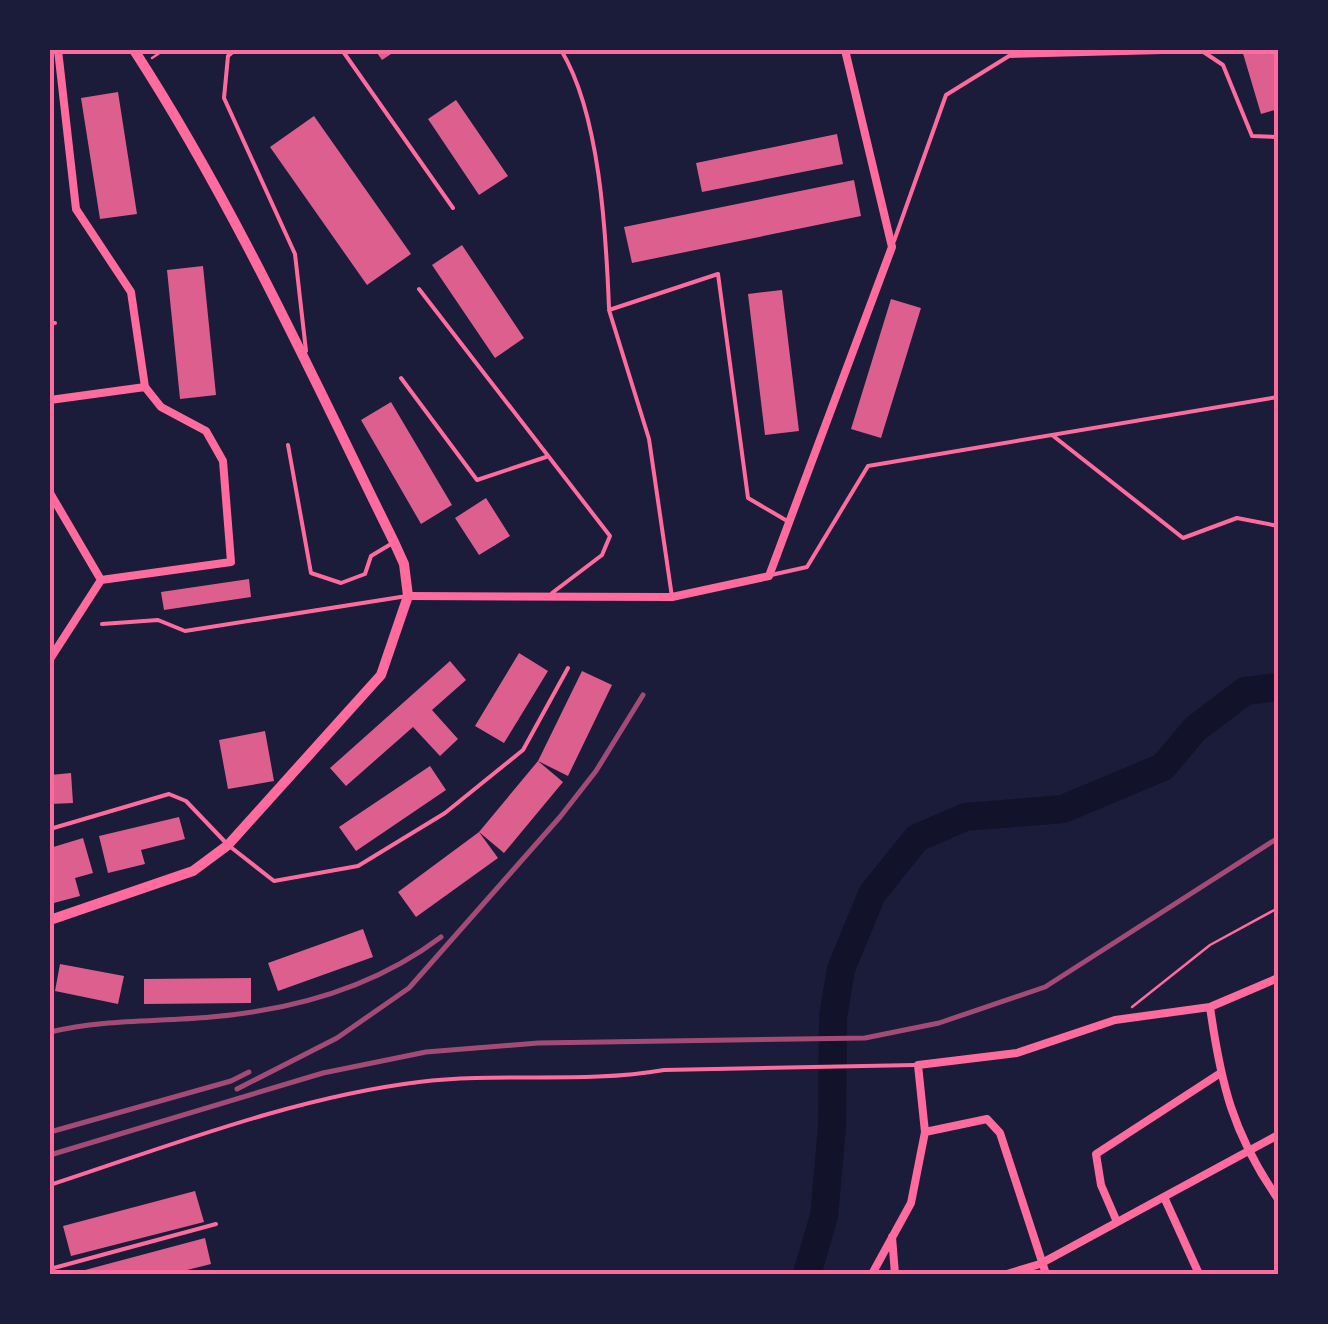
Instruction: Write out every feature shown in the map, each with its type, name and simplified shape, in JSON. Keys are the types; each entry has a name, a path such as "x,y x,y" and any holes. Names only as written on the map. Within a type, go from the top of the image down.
{"street":[{"path":"50,659 101,580 230,562 223,461 206,431 161,407 145,388 131,292 76,209 58,50"},
{"path":"50,920 193,871 228,845 381,675 408,596 404,564 308,366 194,146 134,50"},
{"path":"408,596 672,596 768,576 892,247 845,50"},
{"path":"50,400 145,388"},
{"path":"50,494 101,580"},
{"path":"872,1274 911,1203 925,1132 918,1066 1017,1053 1115,1020 1210,1006 1278,978"},
{"path":"1210,1006 1219,1074 1246,1152 1278,1199"},
{"path":"1117,1222 1100,1185 1096,1154 1219,1074"},
{"path":"925,1132 987,1118 1000,1132 1046,1274"},
{"path":"1007,1274 1040,1264 1278,1134"},
{"path":"1164,1197 1199,1274"},
{"path":"892,1237 895,1274"}],"lane":[{"path":"235,50 228,56 224,98 295,254 308,366"},
{"path":"342,50 453,208"},
{"path":"561,50 574,72 605,213 609,310 649,439 672,596"},
{"path":"892,247 946,95 1009,56 1202,51 1223,65 1252,136 1278,138"},
{"path":"609,310 718,274 748,498 789,522"},
{"path":"419,288 610,536 602,554 548,596"},
{"path":"401,378 477,480 548,456"},
{"path":"768,576 807,566 868,466 1278,397"},
{"path":"1052,435 1183,538 1237,518 1278,526"},
{"path":"288,444 311,573 341,583 365,574 371,556 394,542"},
{"path":"102,624 158,620 185,632 408,596"},
{"path":"50,829 169,794 186,801 228,845 274,880 358,866 445,813 523,750 568,668"},
{"path":"50,1185 264,1116 419,1082 626,1077 664,1070 918,1066"},
{"path":"50,1268 216,1224"}],"path":[{"path":"1115,1020 1210,945 1278,908"}],"building":[{"path":"375,50 397,50 382,60"},
{"path":"1242,50 1278,50 1278,109 1261,114"},
{"path":"118,92 137,214 100,219 81,98"},
{"path":"456,100 508,176 479,195 428,119"},
{"path":"314,116 411,254 367,285 270,147"},
{"path":"837,134 843,164 702,192 696,163"},
{"path":"854,180 861,216 632,263 624,227"},
{"path":"462,245 524,338 495,358 432,265"},
{"path":"203,266 216,395 180,399 167,270"},
{"path":"782,290 799,431 765,435 748,294"},
{"path":"891,299 921,308 881,438 851,429"},
{"path":"391,402 452,505 421,524 361,420"},
{"path":"486,498 510,536 479,555 455,518"},
{"path":"249,579 251,597 164,610 161,592"},
{"path":"519,653 548,671 504,743 475,726"},
{"path":"450,661 466,680 432,710 458,739 440,756 413,727 346,786 330,768"},
{"path":"582,671 612,685 568,776 538,761"},
{"path":"265,731 274,781 228,789 219,740"},
{"path":"538,761 563,782 504,853 479,832"},
{"path":"430,766 446,790 356,851 339,827"},
{"path":"71,773 73,803 50,804 50,775"},
{"path":"179,817 185,839 141,850 145,864 108,873 99,836"},
{"path":"479,832 498,858 416,917 398,892"},
{"path":"83,838 93,873 75,878 80,896 50,904 50,848"},
{"path":"363,929 373,957 278,991 268,963"},
{"path":"60,964 124,976 118,1004 55,991"},
{"path":"251,978 251,1003 144,1004 144,979"},
{"path":"195,1191 204,1222 71,1256 63,1226"},
{"path":"205,1238 211,1264 171,1274 70,1274"}],"waterway":[{"path":"807,1274 824,1216 832,1128 833,1017 841,969 872,894 917,838 965,817 1063,809 1163,767 1195,729 1245,691 1278,687"}],"railway":[{"path":"237,1089 337,1038 409,988 560,817 596,771 643,695"},
{"path":"50,1155 323,1073 426,1052 538,1043 865,1038 939,1023 1045,987 1278,838"},
{"path":"50,1032 110,1023 242,1014 302,1002 389,970 441,937"},
{"path":"50,1132 231,1081 249,1072"}]}
